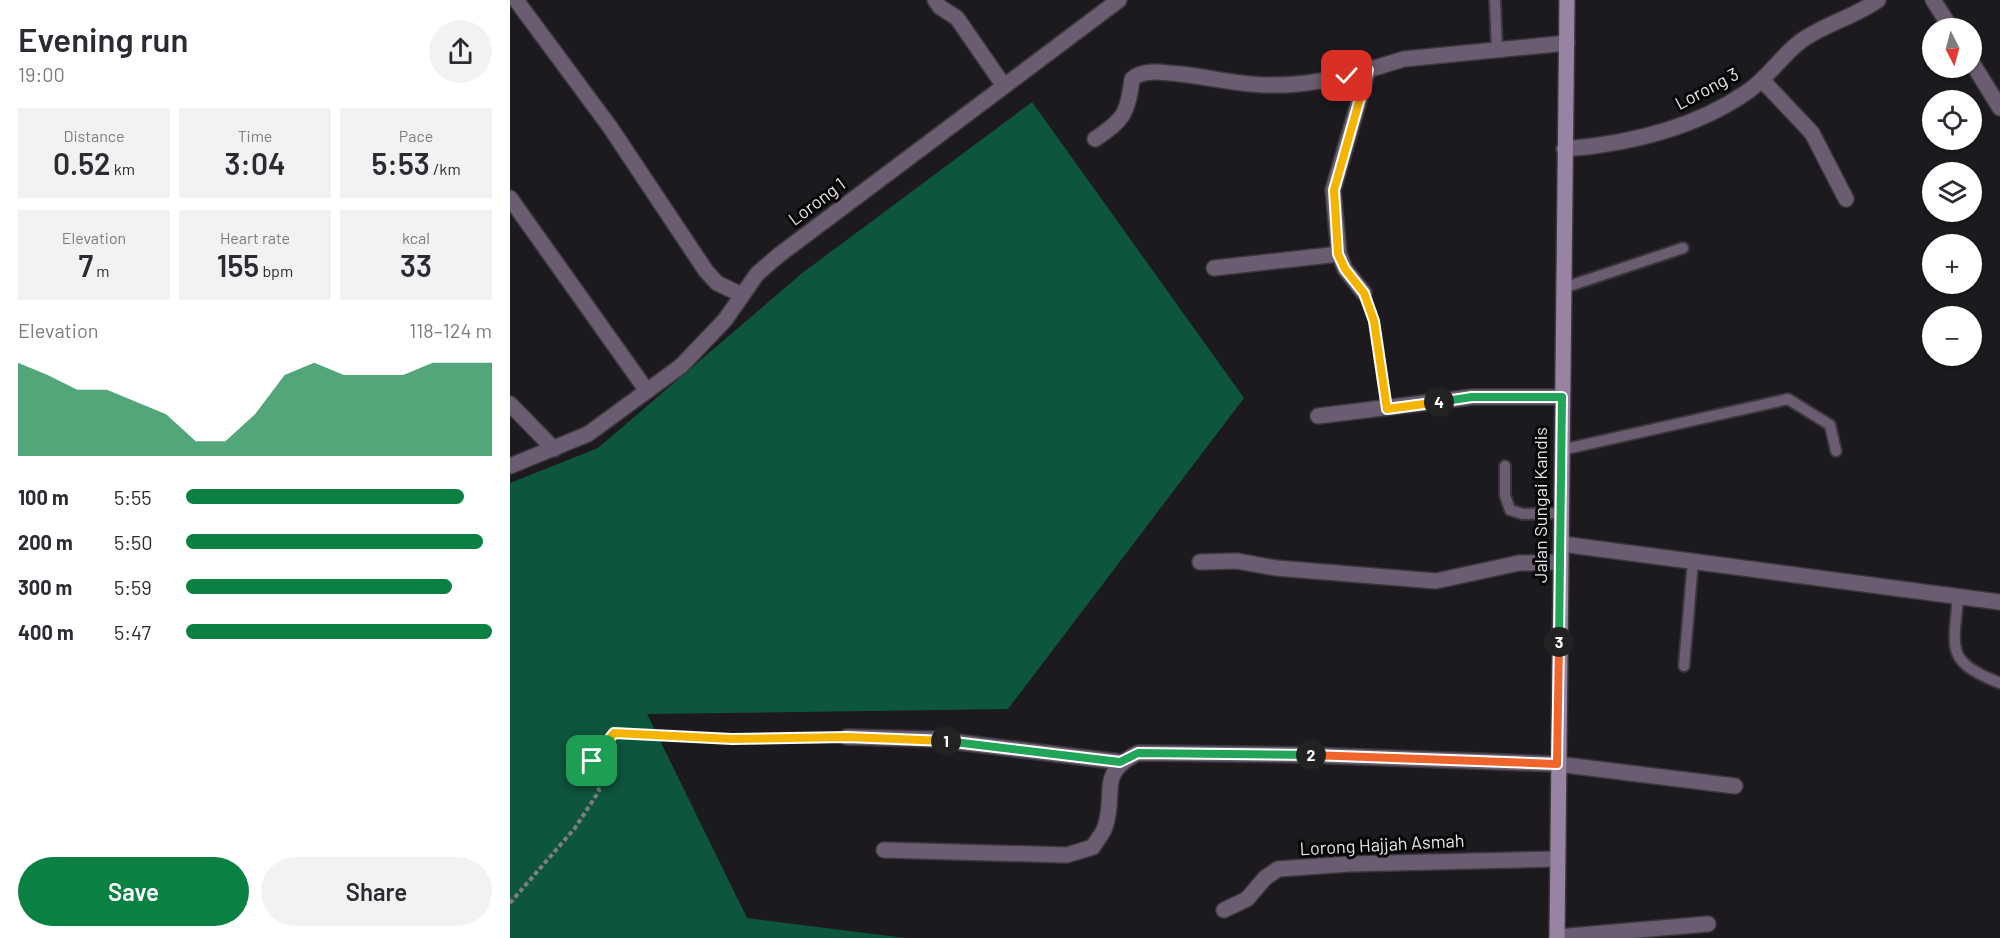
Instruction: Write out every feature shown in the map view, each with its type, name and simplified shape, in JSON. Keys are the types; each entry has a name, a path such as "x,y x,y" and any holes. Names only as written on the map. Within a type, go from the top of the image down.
{"street":[{"path":"516,0 610,127 706,271 717,283 742,295"},
{"path":"935,0 940,7 957,18 1004,86"},
{"name":"Lorong 1","path":"510,466 588,434 681,366 708,341 757,274 779,255 1119,0"},
{"name":"Jalan Sungai Kandis","path":"1557,937 1557,764 1562,544 1561,450 1567,0"},
{"name":"Lorong 3","path":"1564,149 1600,146 1682,125 1747,93 1800,42 1878,0"},
{"path":"1933,0 1945,18"},
{"path":"1095,139 1119,122 1129,106 1132,80 1138,74 1151,72 1203,76 1266,85 1306,83 1368,70 1404,59 1567,43"},
{"path":"1364,293 1345,269 1338,254 1334,190 1368,70"},
{"path":"1981,78 2000,108"},
{"path":"1762,80 1812,133 1846,199"},
{"path":"510,198 647,391"},
{"path":"1214,268 1338,254"},
{"path":"1318,416 1472,397 1562,397"},
{"path":"510,404 555,449"},
{"path":"1562,544 2000,602"},
{"path":"1200,562 1237,561 1276,568 1436,581 1519,563 1561,562"},
{"path":"847,737 932,739 1120,762 1138,753 1150,753 1308,755 1557,764 1735,786"},
{"path":"884,850 1067,855 1092,848 1105,826 1111,780 1120,762"},
{"name":"Lorong Hajjah Asmah","path":"1224,910 1247,899 1265,878 1278,869 1349,864 1556,859"},
{"path":"1557,937 1708,924"}],"lane":[{"path":"1495,0 1497,50"},
{"path":"1563,288 1683,248"},
{"path":"1561,450 1788,399 1830,425 1836,451"},
{"path":"1505,466 1505,495 1510,510 1523,514 1562,513"},
{"path":"1684,666 1693,561"},
{"path":"1958,596 1954,651 1963,666 2000,683"}],"path":[{"path":"1364,293 1374,321 1387,409"},
{"path":"510,903 575,828 599,791 592,761 614,733 732,739 847,737"}],"green space":[{"path":"1032,102 1244,398 1008,709 647,714 747,918 905,938 510,938 510,483 598,448 801,274"}],"route":[{"path":"592,761 614,733 732,739 847,737 932,739 1120,762 1138,753 1308,755 1557,764 1562,544 1562,397 1472,397 1387,409 1374,321 1364,293 1345,269 1338,254 1334,190 1368,70 1347,76"}]}
